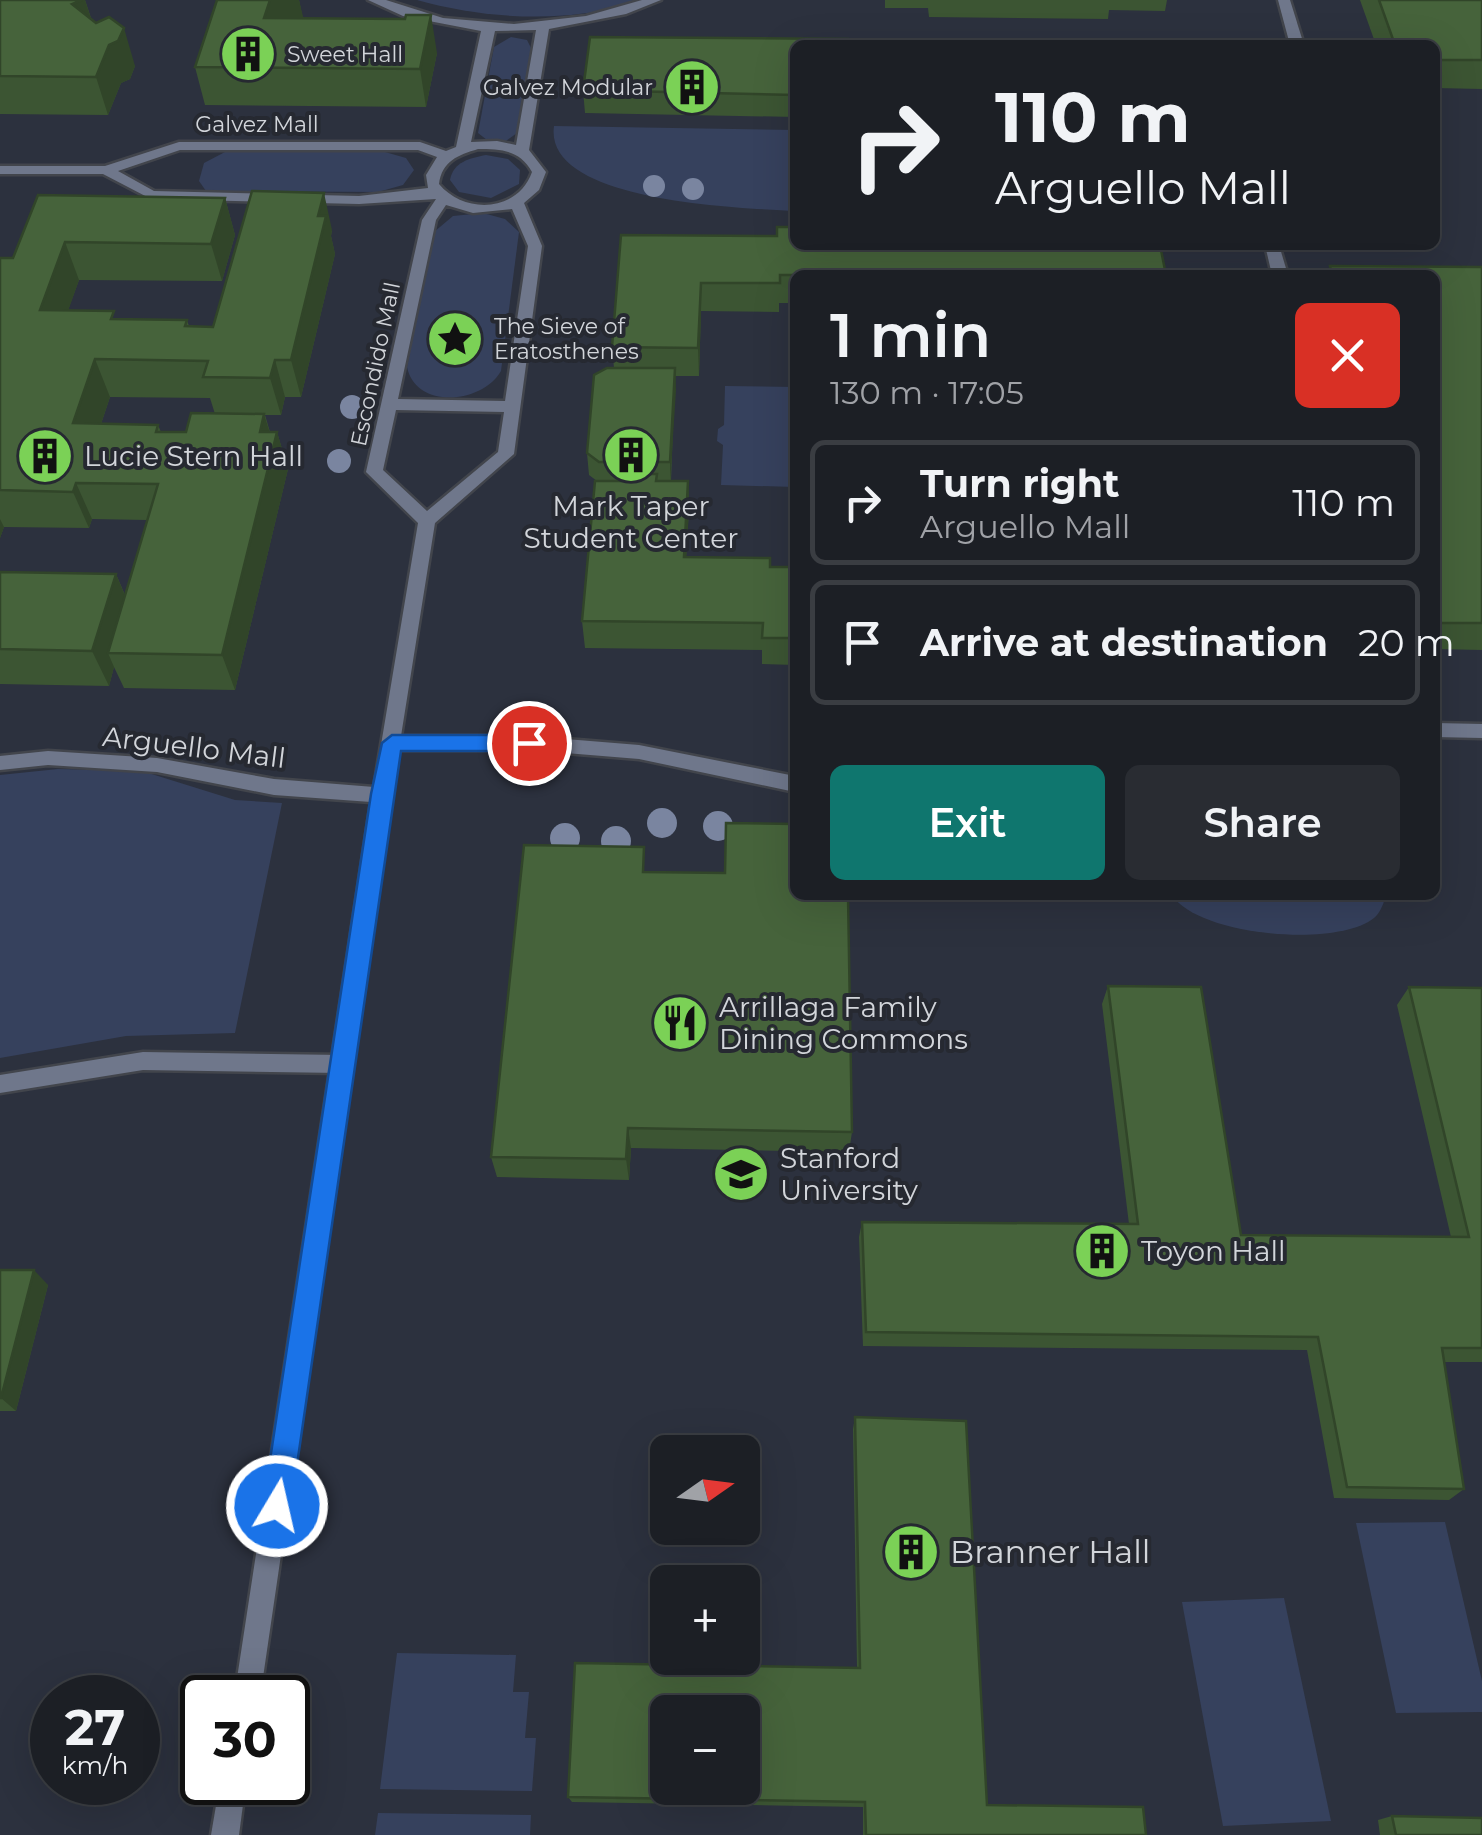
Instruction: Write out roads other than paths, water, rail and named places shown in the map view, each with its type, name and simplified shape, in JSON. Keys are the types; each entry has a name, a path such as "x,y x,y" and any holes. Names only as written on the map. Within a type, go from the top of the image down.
{"street":[{"path":"374,0 450,24 543,28 615,15 655,0"},
{"path":"1284,0 1295,40"},
{"path":"463,149 489,26"},
{"path":"522,152 543,28"},
{"path":"0,170 106,170 151,194 358,200 440,195 477,209 516,202 530,192 538,180 536,164 522,152 494,145 463,149 447,156 432,174 440,195"},
{"name":"Galvez Mall","path":"106,170 179,146 420,146 447,156"},
{"name":"Escondido Mall","path":"427,521 374,472 430,220 440,195"},
{"path":"250,1675 382,794 427,521 506,454 535,246 516,202"},
{"path":"388,404 510,407"},
{"path":"1440,730 1482,731"},
{"path":"392,743 529,743 638,752 790,783"},
{"name":"Arguello Mall","path":"0,763 48,758 157,765 274,787 382,794"},
{"path":"0,1084 143,1061 341,1064"},
{"path":"225,1835 230,1805"}],"place":[{"name":"Sweet Hall","path":"248,54"},
{"name":"Galvez Modular","path":"692,87"},
{"name":"The Sieve of Eratosthenes","path":"455,339"},
{"name":"Mark Taper Student Center","path":"631,455"},
{"name":"Lucie Stern Hall","path":"45,456"},
{"name":"Arrillaga Family Dining Commons","path":"680,1023"},
{"name":"Stanford University","path":"741,1174"},
{"name":"Toyon Hall","path":"1102,1251"},
{"name":"Branner Hall","path":"911,1552"}]}
